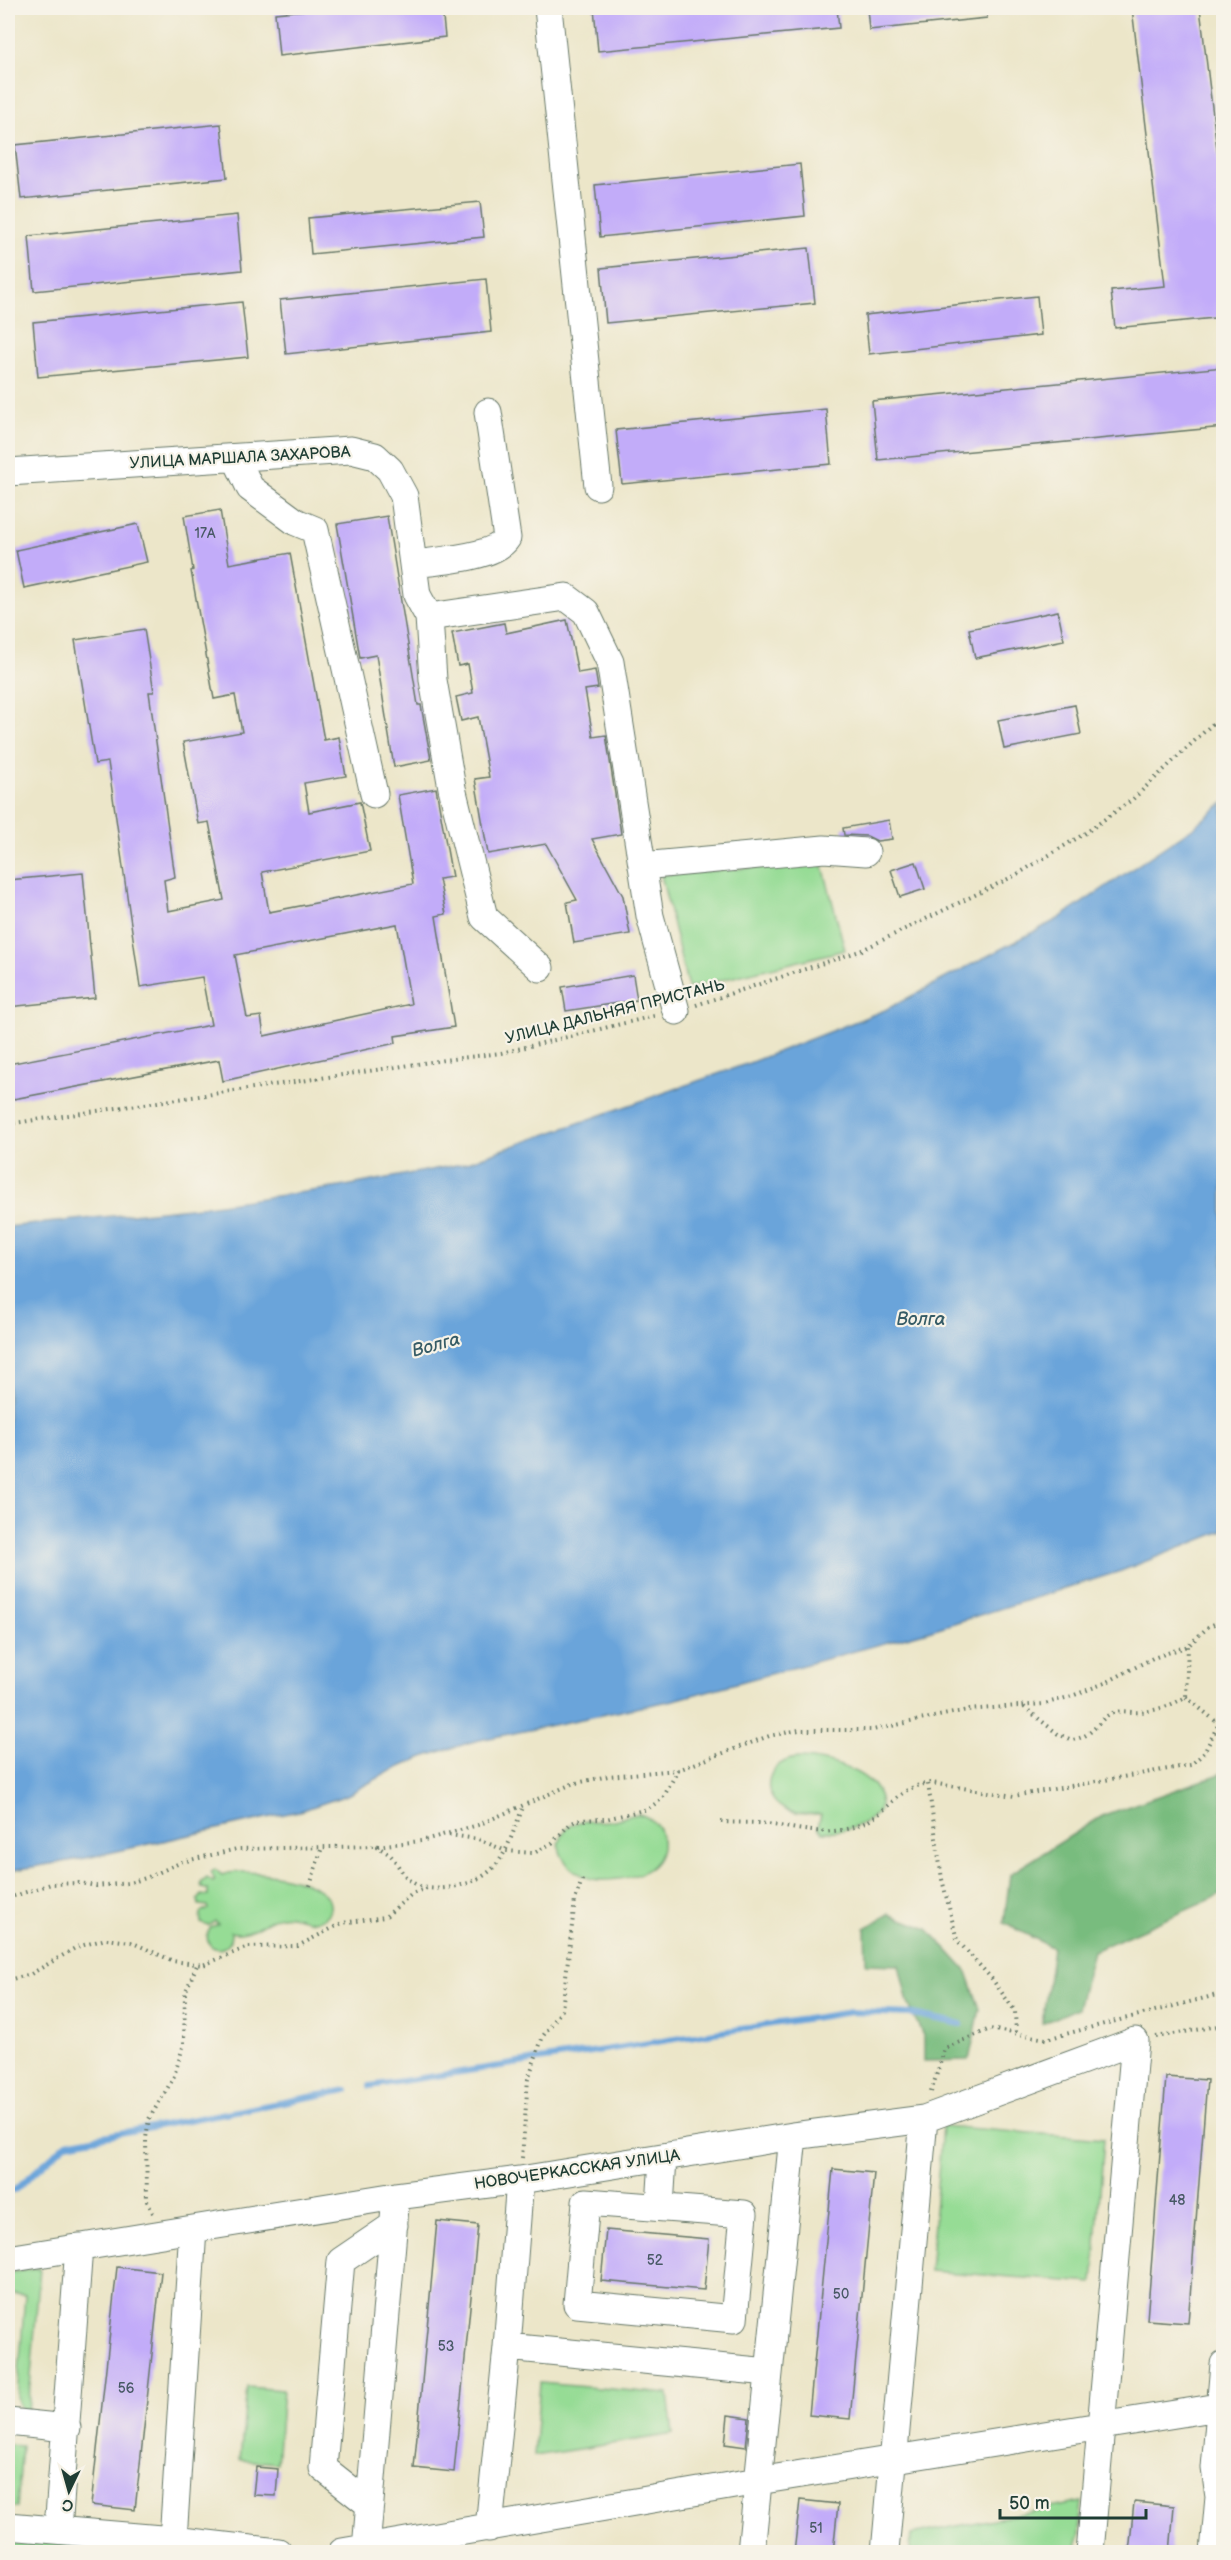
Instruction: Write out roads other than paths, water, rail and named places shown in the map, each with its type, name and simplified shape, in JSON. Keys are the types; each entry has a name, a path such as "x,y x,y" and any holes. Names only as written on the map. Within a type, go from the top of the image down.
{"street":[{"path":"548,8 598,486"},
{"path":"413,564 448,560 485,552 503,545 507,538 488,412"},
{"name":"УЛИЦА МАРШАЛА ЗАХАРОВА","path":"8,472 351,450 375,456 390,470 404,496 417,595 429,617"},
{"path":"236,458 250,488 296,522 315,530 374,794"},
{"path":"540,968 484,917 452,788 433,680 429,617 566,597 586,612 610,662 650,916 676,1011"},
{"path":"642,866 824,849 866,852"},
{"name":"НОВОЧЕРКАССКАЯ УЛИЦА","path":"8,2259 396,2196 520,2180 793,2136 924,2119 1135,2041 1101,2426"},
{"path":"885,2553 924,2119"},
{"path":"751,2553 793,2136"},
{"path":"660,2207 663,2158"},
{"path":"489,2528 507,2347 520,2180"},
{"path":"396,2196 369,2505 354,2551 758,2481 1219,2407"},
{"path":"586,2202 660,2207 744,2214 734,2319 577,2304 586,2202"},
{"path":"369,2505 323,2468 341,2261 394,2225"},
{"path":"164,2544 180,2231"},
{"path":"58,2530 79,2247"},
{"path":"507,2347 769,2372"},
{"path":"1214,2553 1219,2497 1215,2469 1224,2364"},
{"path":"8,2422 67,2428"},
{"path":"1090,2553 1101,2426"},
{"path":"8,2526 164,2544 283,2552"}],"water":[{"name":"Волга","path":"1223,803 1223,1531 1121,1571 925,1632 674,1700 475,1741 423,1757 347,1795 303,1810 86,1858 8,1871 8,1227 199,1207 340,1187 462,1164 749,1063 885,1010 1058,919 1194,827"}],"waterway":[{"path":"370,2086 851,2012 913,2014 961,2024"},
{"path":"8,2191 15,2190 67,2143 347,2090"}]}
